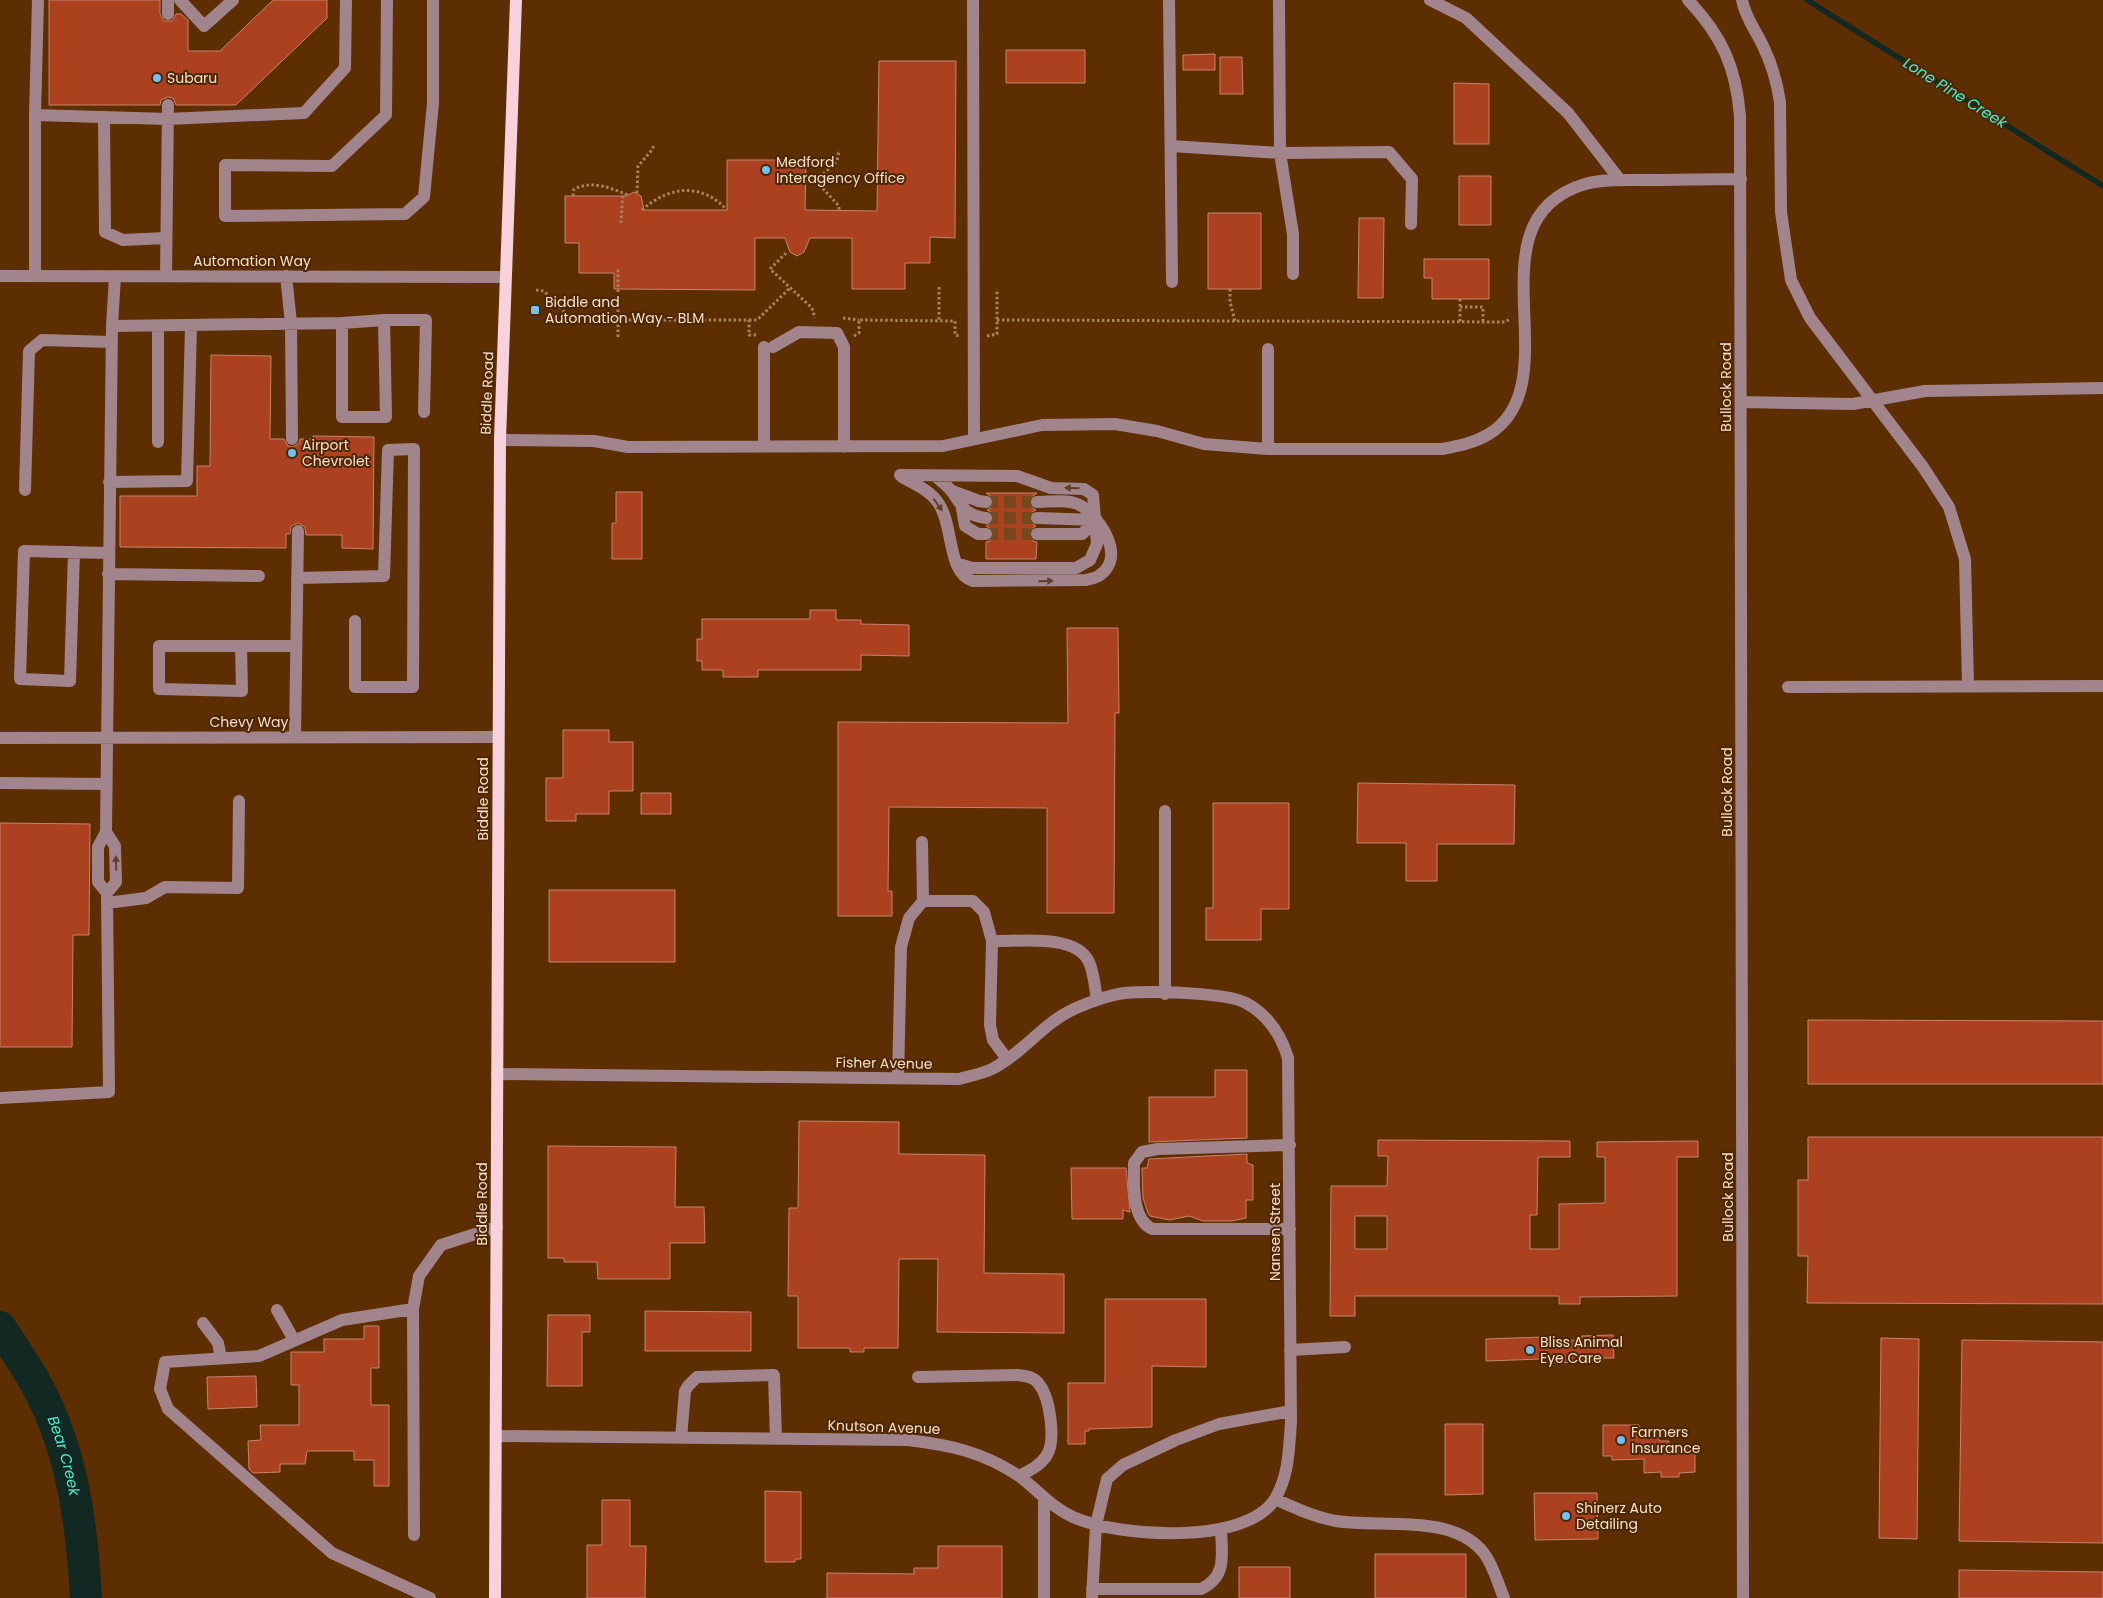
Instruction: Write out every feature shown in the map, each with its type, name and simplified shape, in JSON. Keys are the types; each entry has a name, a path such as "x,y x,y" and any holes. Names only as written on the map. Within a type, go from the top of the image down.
{"main road":[{"name":"Biddle Road","path":"495,1598 500,440 516,0"}],"street":[{"path":"35,276 38,0"},
{"path":"168,0 168,14"},
{"path":"180,0 204,26 233,0"},
{"path":"36,115 168,119 304,114 345,68 346,0"},
{"path":"387,0 386,115 332,166 225,165 225,216 404,214 424,196 433,103 433,0"},
{"path":"973,0 974,439"},
{"path":"1169,0 1172,282"},
{"path":"1279,0 1280,154 1293,234 1293,274"},
{"path":"1430,0 1466,18 1568,114 1620,180"},
{"name":"Bullock Road","path":"1688,0 1716,33 1732,67 1738,92 1740,116 1743,1598"},
{"path":"1742,0 1746,13 1770,60 1777,85 1781,212 1790,280 1810,318 1923,467 1952,514 1965,559 1968,685"},
{"path":"166,276 168,105"},
{"path":"104,117 105,232 123,240 166,238"},
{"path":"1171,146 1280,154 1389,152 1412,179 1411,224"},
{"path":"500,440 594,441 628,447 943,446 1042,425 1115,424 1157,430 1204,444 1268,449 1442,449 1467,444 1490,433 1510,412 1520,388 1524,365 1524,258 1529,234 1542,212 1561,195 1586,184 1620,180 1741,179"},
{"name":"Automation Way","path":"0,276 505,277"},
{"path":"0,1098 109,1092 107,898 98,882 98,847 106,832 111,342 115,276"},
{"path":"286,276 291,323 292,439"},
{"path":"342,323 342,417 386,416 384,320"},
{"path":"112,326 191,326 426,320 424,412"},
{"path":"158,326 158,442"},
{"path":"109,482 188,481 191,326"},
{"path":"764,446 768,347 799,332 837,333 844,348 844,447"},
{"path":"26,490 29,351 42,340 111,342"},
{"path":"1268,349 1268,449"},
{"path":"1741,402 1853,404 1925,390 2103,388"},
{"path":"297,578 384,576 388,450 414,449 413,688 355,687 355,621"},
{"path":"956,562 972,568 1076,568 1090,560 1097,544 1096,520 1093,495 1084,489 1050,488 1018,476 900,476 922,488 938,503 946,518 956,562 964,578 973,582 1086,580 1100,576 1109,565 1111,552 1108,536 1096,520 1082,506 1066,502 1037,502"},
{"path":"935,476 952,491 979,502 986,502"},
{"path":"952,491 962,509 965,526 978,534 986,534"},
{"path":"962,509 976,517 986,518"},
{"path":"1037,518 1096,520"},
{"path":"1037,534 1082,534 1096,520"},
{"path":"295,737 298,531"},
{"path":"74,552 70,681 20,679 24,551 74,552 108,553"},
{"path":"108,574 259,576"},
{"path":"241,646 242,692 159,689 159,646 241,646 296,646"},
{"path":"1788,688 1968,685 2103,686"},
{"name":"Chevy Way","path":"0,738 498,737"},
{"path":"0,784 106,784"},
{"path":"107,898 146,898 165,887 238,888 239,801"},
{"path":"1165,811 1165,994"},
{"path":"106,832 115,846 116,882 107,898"},
{"path":"898,1078 901,947 909,918 923,901 922,842"},
{"path":"923,901 974,901 984,912 992,941 990,1025 993,1040 1007,1059"},
{"path":"992,941 1060,942 1078,949 1089,962 1097,1000"},
{"name":"Fisher Avenue","path":"497,1074 959,1079 991,1069 1073,1009 1097,1000 1125,993 1216,995 1232,997 1245,1002"},
{"name":"Nansen Street","path":"1245,1002 1272,1025 1282,1041 1288,1058 1291,1411 1285,1478"},
{"path":"1290,1144 1142,1152 1134,1163 1134,1171 1137,1214 1143,1225 1152,1229 1290,1229"},
{"path":"414,1535 413,1309 419,1276 441,1245 496,1227"},
{"path":"413,1309 342,1320 259,1356 166,1362 160,1389 168,1409 332,1553 430,1598"},
{"path":"276,1310 294,1340"},
{"path":"203,1323 218,1343 221,1358"},
{"path":"1290,1350 1345,1347"},
{"path":"681,1438 685,1391 697,1377 774,1375 776,1439"},
{"path":"918,1377 1018,1375 1032,1377 1039,1383 1048,1402 1051,1440 1047,1455 1036,1466 1019,1476"},
{"path":"1221,1530 1222,1560 1219,1574 1206,1587 1200,1589 1092,1594 1096,1525 1107,1479 1123,1465 1176,1440 1219,1424 1291,1411"},
{"name":"Knutson Avenue","path":"496,1436 908,1440 951,1445 973,1452 1019,1476 1044,1497 1073,1517 1096,1525 1121,1530 1168,1532 1221,1530 1257,1516 1275,1499 1285,1478"},
{"path":"1044,1497 1044,1598"},
{"path":"1275,1499 1304,1513 1338,1521 1434,1527 1461,1536 1484,1553 1504,1598"}],"path":[{"path":"636,193 638,166 654,145"},
{"path":"806,181 816,181 837,161 839,150"},
{"path":"816,181 839,206 839,210"},
{"path":"573,196 574,189 591,184 604,185 628,195"},
{"path":"642,210 661,195 681,190 702,193 720,203 727,210"},
{"path":"621,223 623,193"},
{"path":"786,253 770,269 812,308 817,326"},
{"path":"618,269 618,337"},
{"path":"939,287 939,321"},
{"path":"536,290 544,291 572,320 757,320 790,288"},
{"path":"984,336 996,336 997,289"},
{"path":"1230,289 1230,302 1235,321"},
{"path":"1460,299 1460,322"},
{"path":"1460,307 1483,307 1483,322"},
{"path":"997,320 1505,322 1511,318"},
{"path":"749,320 749,335 759,335"},
{"path":"849,335 857,336 859,333 859,320 955,321 955,335 962,336"}],"building":[{"name":"Subaru","path":"49,0 160,0 160,14 164,21 172,21 176,14 181,14 188,20 188,51 220,51 273,0 327,0 327,18 236,105 176,105 173,98 168,97 161,100 160,105 49,105"},
{"path":"1006,50 1085,50 1085,83 1006,83"},
{"path":"1215,54 1215,70 1183,70 1183,55"},
{"path":"1220,57 1242,57 1243,94 1220,94"},
{"name":"Medford Interagency Office","path":"879,61 956,61 955,238 930,237 930,263 905,263 905,289 852,289 852,238 810,238 804,252 797,256 790,252 785,238 755,238 755,290 614,289 614,273 579,273 579,243 565,243 565,196 626,196 634,192 641,196 644,210 727,210 727,160 806,160 805,210 877,211"},
{"path":"1454,83 1489,84 1489,144 1454,144"},
{"path":"1459,176 1491,176 1491,225 1459,225"},
{"path":"1208,213 1261,213 1261,289 1208,289"},
{"path":"1359,218 1384,218 1383,298 1358,298"},
{"path":"1424,259 1489,259 1489,299 1432,299 1432,278 1424,278"},
{"name":"Airport Chevrolet","path":"211,355 271,356 270,439 284,439 288,446 293,447 299,443 300,439 313,439 313,436 374,437 373,549 342,548 342,535 306,535 305,527 298,523 291,526 290,534 286,534 286,548 120,547 120,496 197,496 197,466 210,466"},
{"path":"616,492 642,492 642,559 612,559 612,523 616,523"},
{"path":"986,493 1037,493 1030,498 1029,502 1030,507 1036,510 1030,513 1030,522 1036,526 1030,530 1029,534 1033,541 1037,542 1036,559 986,559 986,542 990,541 994,534 993,530 986,526 994,520 991,512 987,510 993,507 994,499"},
{"path":"810,610 836,610 836,620 861,620 861,624 909,625 909,656 861,655 861,670 758,670 758,677 723,677 723,670 702,670 702,661 697,661 697,639 702,639 702,619 810,619"},
{"path":"1067,628 1118,628 1119,713 1115,713 1114,913 1047,913 1047,808 889,807 888,891 892,891 892,916 838,916 838,722 1068,723"},
{"path":"563,730 609,730 609,742 633,742 633,791 609,791 609,814 576,814 576,821 546,821 546,778 563,778"},
{"path":"1358,783 1515,785 1514,844 1437,844 1437,881 1406,881 1406,843 1357,843"},
{"path":"641,793 671,793 671,814 641,814"},
{"path":"1213,803 1289,803 1289,909 1261,909 1261,940 1206,940 1206,908 1213,908"},
{"path":"0,823 90,824 89,935 73,935 72,1047 0,1047"},
{"path":"549,890 675,890 675,962 549,962"},
{"path":"1808,1020 2103,1021 2103,1084 1808,1084"},
{"path":"1215,1070 1247,1070 1247,1138 1149,1142 1149,1097 1215,1097"},
{"path":"799,1121 899,1122 899,1154 985,1155 984,1273 1064,1274 1064,1333 937,1332 938,1259 899,1259 898,1348 864,1348 864,1352 850,1352 850,1348 798,1348 798,1296 788,1296 789,1208 798,1208"},
{"path":"1808,1137 2103,1137 2103,1304 1807,1303 1808,1256 1798,1256 1798,1180 1808,1180"},
{"path":"1378,1140 1570,1141 1570,1157 1538,1157 1537,1215 1530,1215 1530,1249 1559,1249 1559,1204 1605,1203 1605,1157 1597,1157 1597,1142 1698,1141 1698,1157 1677,1157 1677,1296 1580,1297 1580,1304 1559,1304 1559,1296 1355,1296 1355,1316 1330,1316 1331,1186 1387,1186 1388,1156 1378,1156","holes":["1355,1216 1387,1216 1387,1249 1355,1249"]},
{"path":"548,1146 676,1147 675,1207 704,1207 705,1243 670,1243 670,1279 598,1279 597,1262 564,1262 564,1258 548,1258"},
{"path":"1247,1154 1247,1163 1253,1165 1253,1200 1246,1200 1246,1218 1232,1221 1203,1221 1189,1216 1170,1220 1150,1216 1148,1213 1143,1198 1142,1168 1147,1168 1149,1159"},
{"path":"1071,1168 1126,1168 1130,1212 1123,1210 1123,1219 1072,1219"},
{"path":"1105,1299 1206,1299 1206,1367 1152,1366 1152,1427 1089,1429 1089,1431 1085,1431 1085,1444 1068,1444 1068,1383 1105,1383"},
{"path":"645,1311 751,1312 751,1351 645,1351"},
{"path":"548,1315 590,1315 590,1332 582,1332 582,1386 547,1386"},
{"path":"364,1326 379,1326 379,1368 371,1368 371,1405 389,1405 389,1486 374,1486 374,1460 354,1460 354,1451 307,1451 305,1464 280,1464 280,1472 253,1473 249,1469 248,1441 261,1440 260,1425 299,1425 299,1385 291,1385 291,1352 324,1352 324,1339 364,1339"},
{"name":"Bliss Animal Eye Care","path":"1613,1335 1614,1358 1602,1358 1602,1362 1542,1363 1542,1359 1486,1361 1486,1339 1543,1337 1543,1341 1581,1340 1581,1336"},
{"path":"1881,1338 1919,1339 1917,1539 1879,1538"},
{"path":"1962,1340 2103,1342 2103,1543 1959,1541"},
{"path":"256,1376 257,1407 208,1409 207,1377"},
{"path":"1445,1424 1483,1424 1483,1494 1445,1495"},
{"path":"1603,1425 1639,1425 1640,1437 1659,1437 1659,1441 1669,1441 1669,1447 1695,1447 1695,1472 1679,1473 1679,1477 1661,1477 1661,1472 1644,1473 1644,1459 1612,1460 1612,1456 1603,1456"},
{"path":"765,1491 801,1492 801,1559 795,1559 795,1562 765,1562"},
{"name":"Shinerz Auto Detailing","path":"1534,1493 1597,1493 1598,1539 1535,1540"},
{"path":"602,1500 630,1500 630,1546 646,1546 645,1598 587,1598 587,1545 602,1545"},
{"path":"938,1546 1002,1546 1002,1598 827,1598 827,1573 914,1574 914,1568 938,1568"},
{"path":"1375,1554 1466,1554 1466,1598 1375,1598"},
{"path":"1239,1567 1290,1567 1290,1598 1239,1598"},
{"path":"1959,1570 2103,1572 2103,1598 1959,1598"}],"waterway":[{"name":"Lone Pine Creek","path":"1807,0 2103,186"},
{"name":"Bear Creek","path":"0,1327 35,1382 48,1407 58,1433 73,1487 78,1514 86,1598"}],"tunnel":[{"path":"986,502 1037,502"},
{"path":"986,518 1037,518"},
{"path":"986,534 1037,534"}],"place":[{"name":"Subaru","path":"157,78"},
{"name":"Medford Interagency Office","path":"766,170"},
{"name":"Biddle and Automation Way - BLM","path":"535,310"},
{"name":"Airport Chevrolet","path":"292,453"},
{"name":"Bliss Animal Eye Care","path":"1530,1350"},
{"name":"Farmers Insurance","path":"1621,1440"},
{"name":"Shinerz Auto Detailing","path":"1566,1516"}]}
